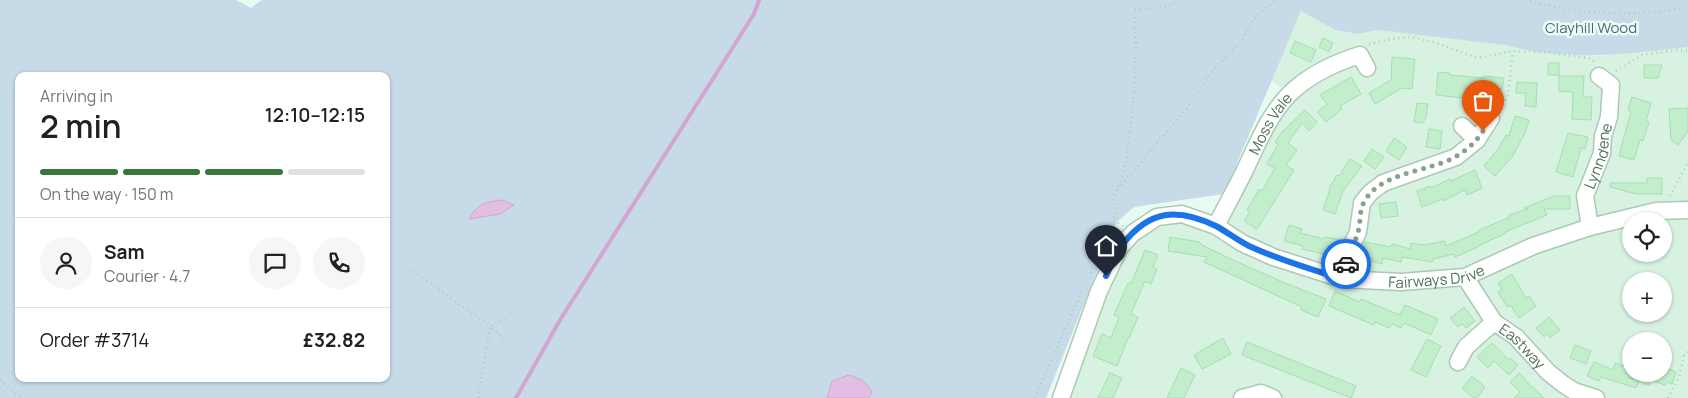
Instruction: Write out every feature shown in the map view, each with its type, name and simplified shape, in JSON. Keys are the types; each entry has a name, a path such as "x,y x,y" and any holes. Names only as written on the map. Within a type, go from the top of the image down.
{"street":[{"name":"Moss Vale","path":"1216,226 1257,142 1275,111 1295,89 1313,75 1341,61 1364,55"},
{"name":"Lynndene","path":"1590,227 1585,196 1602,153 1602,136 1609,117 1609,75"},
{"path":"1342,279 1349,252 1358,232 1362,203 1370,192 1383,183 1456,157 1477,140 1491,118"},
{"path":"1462,126 1477,140"},
{"name":"Fairways Drive","path":"1061,398 1099,291 1120,247 1133,233 1157,217 1182,214 1216,226 1242,243 1274,257 1342,279 1402,282 1465,277 1533,246 1590,227 1662,211 1688,210"},
{"name":"Eastway","path":"1465,277 1494,322 1516,337 1548,372 1574,391 1596,398"},
{"path":"1458,362 1460,344 1494,322"},
{"path":"1242,398 1261,393 1273,398"}],"path":[{"path":"1090,273 1118,209 1113,201 1126,163 1134,96 1136,46 1134,9 1162,8 1178,0"},
{"path":"1117,190 1180,116 1208,76 1242,42 1253,19 1276,0"},
{"path":"1525,0 1554,8 1609,14 1664,12 1688,7"},
{"path":"1364,55 1372,44 1411,37 1438,43 1477,58 1513,51 1542,52 1589,58 1609,75 1642,56 1678,50 1688,51"},
{"path":"1491,118 1503,106 1508,95 1513,51"},
{"path":"1662,211 1688,162"},
{"path":"410,269 490,326 504,339"},
{"path":"1036,398 1086,282"},
{"path":"490,326 509,318"},
{"path":"478,398 490,326"},
{"path":"1668,398 1679,378 1684,356 1688,352"},
{"path":"0,380 17,395 24,398"}],"shaded area":[{"path":"1301,11 1335,30 1358,34 1377,30 1505,45 1523,50 1599,56 1688,47 1688,398 1068,398 1101,299 1127,249 1142,233 1164,222 1180,220 1219,237 1262,148 1281,116 1295,98 1271,80"},
{"path":"503,200 514,205 500,214 469,219 479,206 492,201"},
{"path":"849,375 862,380 872,391 869,398 827,398 832,381"}],"green space":[{"name":"Clayhill Wood","path":"0,0 236,0 251,8 262,0 1688,0 1688,47 1596,55 1550,53 1505,45 1377,30 1358,34 1335,30 1301,11 1224,194 1134,207 1117,222 1046,398 0,398"}],"building":[{"path":"1323,38 1333,43 1329,52 1319,47"},
{"path":"1295,41 1316,50 1311,62 1290,53"},
{"path":"1392,57 1415,59 1412,89 1402,88 1375,104 1369,93 1391,80"},
{"path":"1548,63 1559,63 1559,75 1548,75"},
{"path":"1644,65 1662,65 1658,78 1644,78"},
{"path":"1438,72 1450,73 1450,75 1504,78 1502,89 1492,88 1491,98 1478,97 1477,106 1463,105 1463,98 1436,95"},
{"path":"1559,76 1584,76 1583,97 1592,97 1591,120 1572,119 1573,92 1559,91"},
{"path":"1351,77 1361,94 1340,106 1342,109 1326,122 1318,112 1327,104 1320,95"},
{"path":"1517,82 1537,83 1536,107 1525,106 1526,93 1516,93"},
{"path":"1632,97 1651,103 1646,121 1649,122 1643,141 1640,140 1634,160 1619,156 1631,111 1628,110"},
{"path":"1417,103 1428,104 1423,123 1414,122"},
{"path":"1688,108 1688,132 1678,145 1671,140 1669,109"},
{"path":"1305,110 1317,122 1309,131 1302,123 1288,143 1297,150 1286,165 1294,170 1257,229 1244,221 1250,212 1247,210 1259,189 1262,191 1275,168 1267,164 1278,144 1275,142 1282,132"},
{"path":"1515,116 1529,120 1525,133 1512,157 1495,176 1484,166 1498,149 1506,135 1509,136"},
{"path":"1429,129 1442,131 1440,149 1426,147"},
{"path":"1568,133 1588,137 1585,149 1581,148 1573,177 1556,172"},
{"path":"1394,138 1407,147 1399,160 1386,151"},
{"path":"1372,149 1384,157 1375,169 1364,161"},
{"path":"1350,159 1362,166 1343,191 1335,214 1323,210 1329,188"},
{"path":"1475,170 1482,188 1467,195 1465,190 1443,201 1443,199 1422,207 1417,191 1430,186 1431,188 1450,179 1451,181"},
{"path":"1647,178 1662,178 1662,194 1636,194 1610,187 1610,183 1647,183"},
{"path":"1554,196 1570,196 1570,209 1544,209 1547,215 1505,232 1455,257 1454,254 1433,259 1432,262 1402,257 1401,262 1383,258 1382,264 1371,261 1372,258 1362,256 1365,242 1391,247 1392,244 1410,249 1411,243 1424,245 1445,241 1446,246 1510,217 1509,215 1528,209 1524,208"},
{"path":"1396,202 1398,216 1381,218 1379,204"},
{"path":"1289,225 1302,229 1300,233 1325,239 1325,237 1341,240 1337,257 1302,249 1303,246 1284,241"},
{"path":"1170,237 1200,242 1200,244 1231,259 1326,299 1318,317 1301,310 1302,307 1204,262 1207,257 1168,251"},
{"path":"1145,250 1158,255 1153,267 1157,269 1151,284 1145,281 1131,314 1138,317 1117,366 1093,356 1102,334 1111,338 1119,317 1114,315 1128,283 1131,284"},
{"path":"1512,274 1526,298 1529,296 1536,306 1519,318 1510,305 1507,307 1498,292 1502,289 1498,283"},
{"path":"1335,291 1360,302 1361,299 1400,315 1405,305 1438,319 1431,335 1404,323 1401,328 1392,324 1389,328 1375,322 1374,325 1329,306"},
{"path":"1464,307 1475,321 1466,328 1462,324 1458,327 1450,318"},
{"path":"1549,317 1560,330 1550,338 1547,334 1544,337 1536,328"},
{"path":"1223,338 1231,354 1202,369 1194,355"},
{"path":"1427,339 1441,346 1426,377 1411,370"},
{"path":"1247,342 1356,386 1351,398 1242,355"},
{"path":"1492,343 1509,360 1510,358 1518,365 1509,375 1494,361 1488,368 1477,357"},
{"path":"1575,345 1591,351 1586,364 1570,358"},
{"path":"1594,362 1613,370 1615,363 1622,365 1622,382 1639,382 1636,388 1601,377 1599,381 1587,376"},
{"path":"1181,368 1195,375 1184,398 1167,398"},
{"path":"1672,370 1676,372 1672,384 1667,382 1672,382"},
{"path":"1110,373 1122,378 1113,398 1098,398"},
{"path":"1519,373 1544,398 1514,398 1520,392 1510,382"},
{"path":"1472,376 1485,387 1477,398 1474,398 1462,388"}],"waterway":[{"path":"516,398 560,320 754,14 759,0"}],"way so far":[{"path":"1346,264 1358,232 1362,203 1370,192 1383,183 1456,157 1477,140 1483,131"}],"route":[{"path":"1106,276 1120,247 1133,233 1157,217 1170,214 1182,214 1216,226 1242,243 1274,257 1342,279 1346,264"}]}
